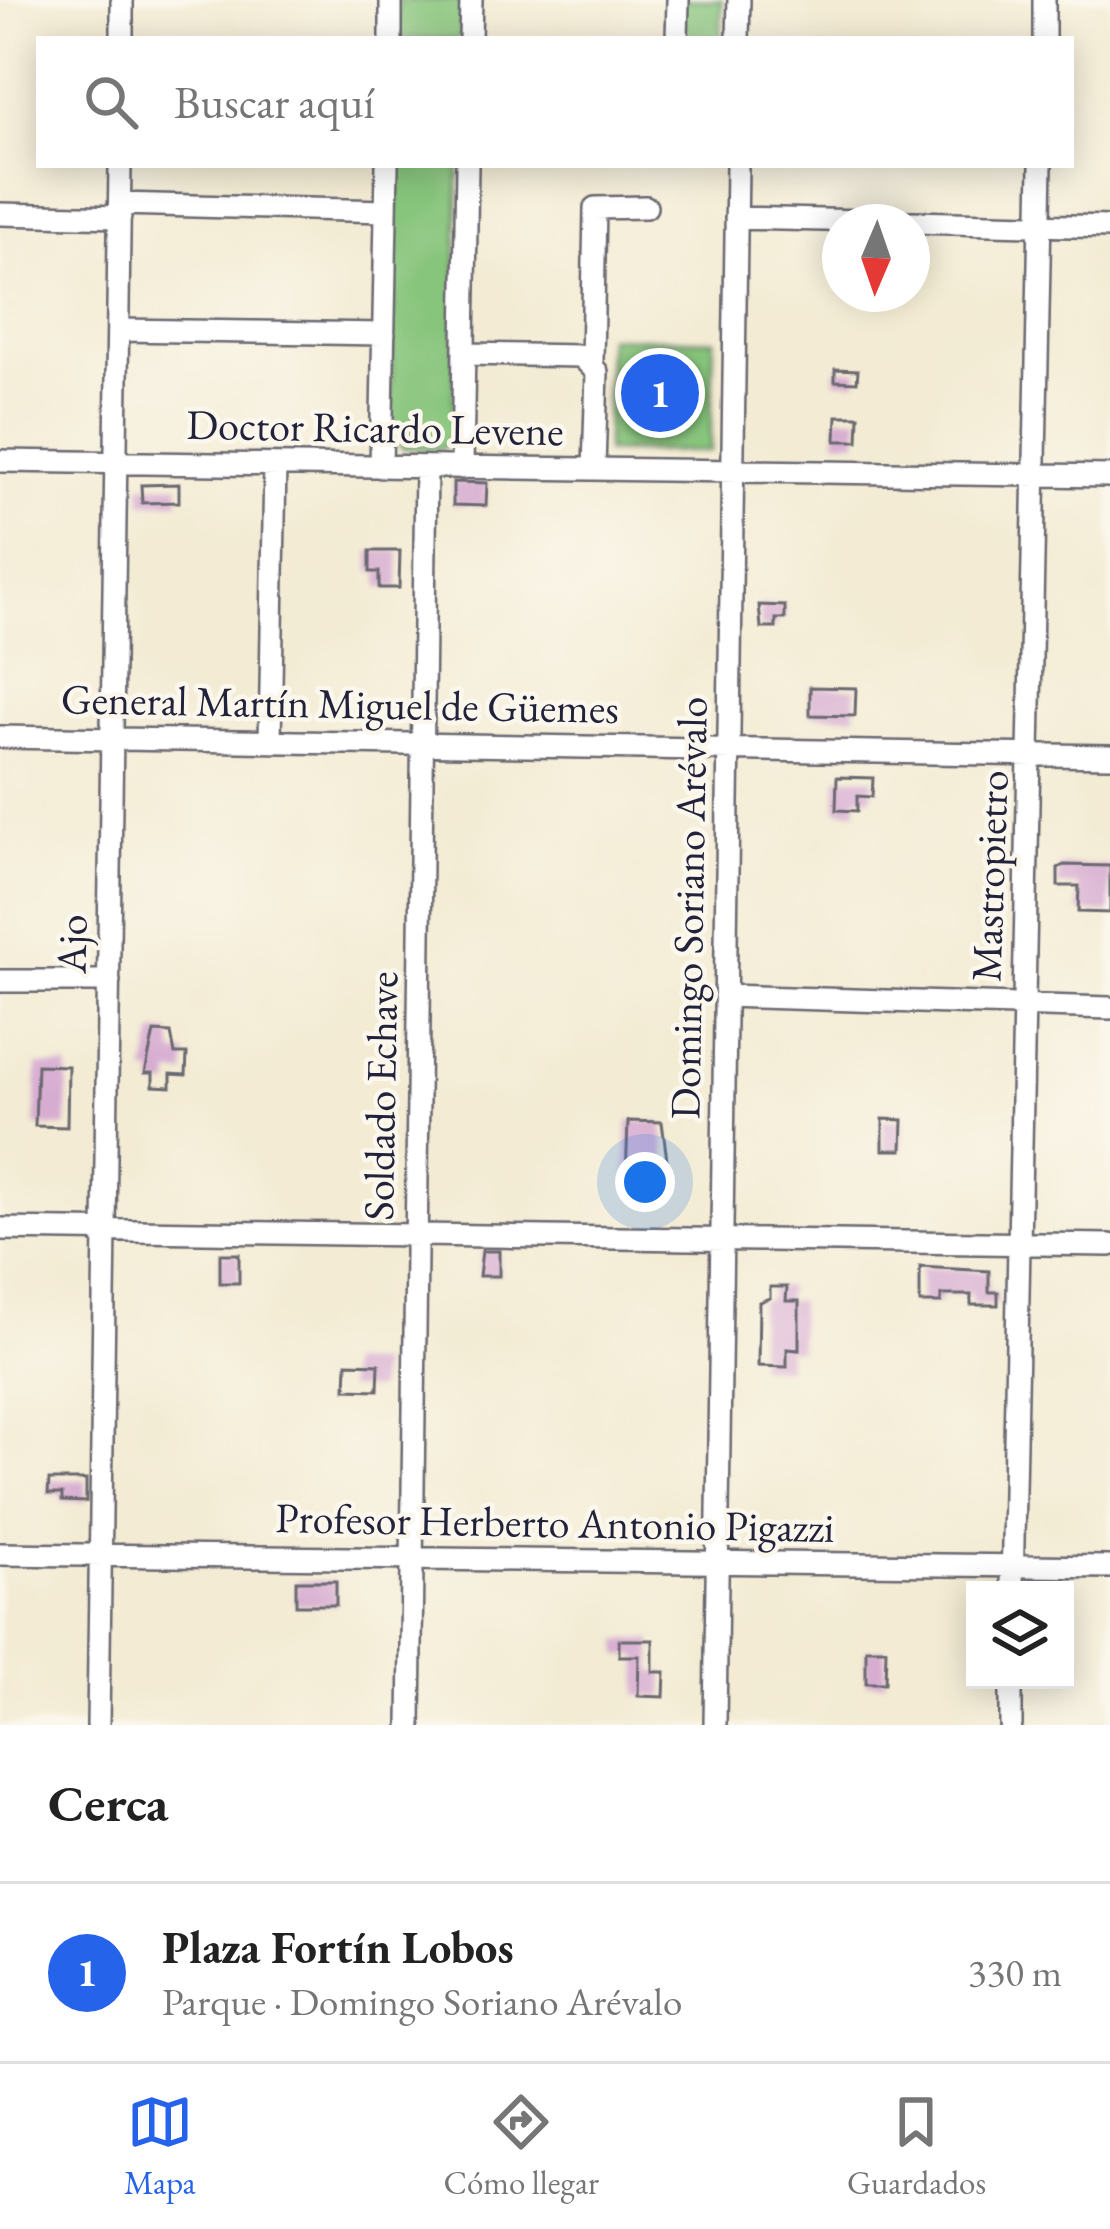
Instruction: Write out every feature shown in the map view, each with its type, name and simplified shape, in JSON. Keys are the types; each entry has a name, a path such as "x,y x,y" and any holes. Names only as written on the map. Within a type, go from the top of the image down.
{"street":[{"path":"122,0 122,36"},
{"path":"391,0 391,36"},
{"path":"470,36 471,0"},
{"path":"677,36 678,0"},
{"path":"738,36 739,0"},
{"path":"1044,0 1044,36"},
{"name":"Ajo","path":"98,1725 116,738 120,168"},
{"path":"381,467 387,168"},
{"path":"462,468 467,168"},
{"name":"Domingo Soriano Arévalo","path":"715,1725 737,168"},
{"name":"Mastropietro","path":"1012,1581 1015,1243 1032,755 1042,168"},
{"path":"594,469 595,208 646,207"},
{"path":"0,214 386,211"},
{"path":"736,218 822,220"},
{"path":"930,222 1110,227"},
{"path":"118,331 384,334"},
{"path":"464,353 581,356 592,361"},
{"name":"Doctor Ricardo Levene","path":"0,461 1110,476"},
{"path":"270,741 275,465"},
{"name":"Soldado Echave","path":"410,1725 426,467"},
{"name":"General Martín Miguel de Güemes","path":"0,737 1110,756"},
{"path":"0,981 110,981"},
{"path":"725,996 1110,1008"},
{"path":"0,1228 1110,1245"},
{"name":"Profesor Herberto Antonio Pigazzi","path":"0,1554 1110,1567"},
{"path":"1011,1689 1011,1725"}],"green space":[{"path":"398,0 461,0 461,36 398,36"},
{"path":"681,0 722,0 721,36 680,36"},
{"path":"396,168 459,168 453,433 442,449 402,448 390,432"},
{"path":"608,337 714,340 710,451 606,452"}],"building":[{"path":"835,369 858,370 857,382 835,381"},
{"path":"837,416 859,416 858,441 836,441"},
{"path":"453,482 487,483 486,506 453,505"},
{"path":"179,484 179,502 142,503 141,485"},
{"path":"370,551 400,551 399,588 379,588 379,572 370,572"},
{"path":"759,605 785,606 785,619 776,619 776,628 761,628"},
{"path":"810,687 856,688 855,716 810,715"},
{"path":"837,777 873,778 872,797 857,796 857,811 836,810"},
{"path":"1110,866 1110,913 1078,912 1079,886 1058,886 1058,868"},
{"path":"154,1032 171,1033 175,1054 187,1054 186,1075 171,1074 171,1087 153,1086 153,1073 145,1073"},
{"path":"37,1065 68,1066 67,1127 35,1126"},
{"path":"883,1119 903,1120 902,1150 883,1150"},
{"path":"628,1121 662,1122 667,1160 659,1160 658,1181 626,1180"},
{"path":"482,1251 499,1251 499,1276 479,1276"},
{"path":"220,1254 239,1254 239,1283 220,1283"},
{"path":"920,1267 989,1271 989,1292 998,1292 998,1305 971,1305 971,1295 941,1295 941,1303 920,1303"},
{"path":"770,1287 787,1287 786,1301 799,1301 799,1350 787,1349 787,1367 758,1366 759,1302 770,1298"},
{"path":"347,1363 379,1364 378,1390 346,1389"},
{"path":"49,1480 86,1480 86,1502 62,1501 62,1494 48,1494"},
{"path":"296,1581 336,1581 336,1605 296,1605"},
{"path":"619,1640 653,1640 653,1672 665,1672 664,1697 638,1696 639,1656 619,1656"},
{"path":"866,1649 886,1649 885,1683 866,1683"}],"place":[{"name":"Plaza Fortín Lobos","path":"660,393"}]}
